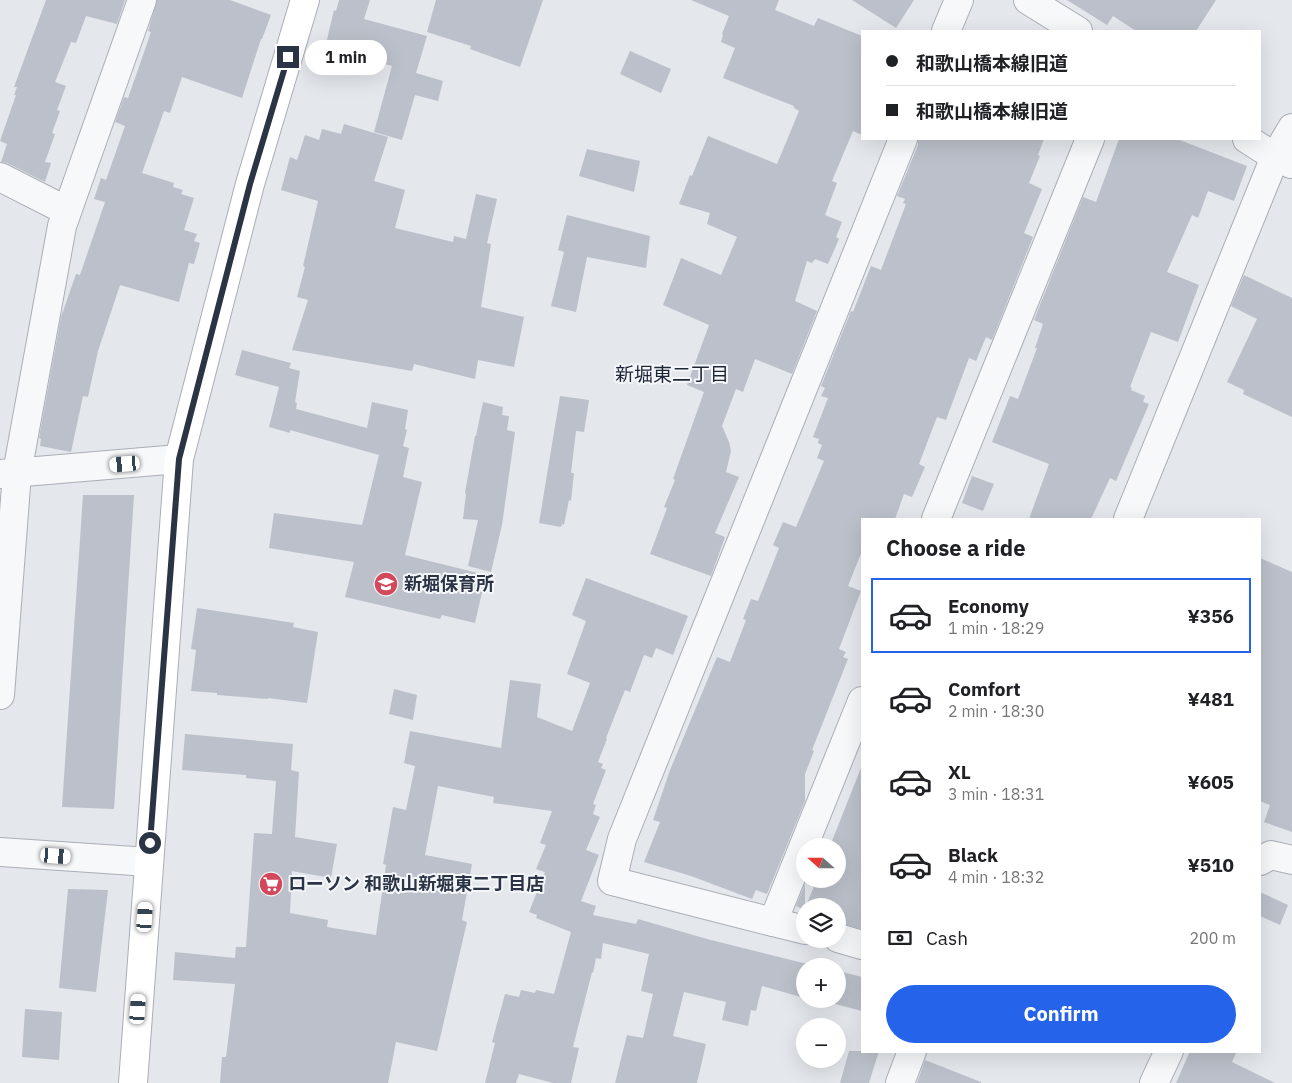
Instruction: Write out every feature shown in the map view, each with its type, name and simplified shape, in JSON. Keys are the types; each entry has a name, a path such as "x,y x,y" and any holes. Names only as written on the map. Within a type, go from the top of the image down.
{"street":[{"path":"0,695 8,473 62,226 142,0"},
{"path":"133,1083 179,459 250,184 305,0"},
{"path":"946,30 959,0"},
{"path":"1028,0 1076,30"},
{"path":"1128,518 1284,160 1292,128"},
{"path":"796,928 612,881 622,839 903,140"},
{"path":"936,518 1090,140"},
{"path":"1249,140 1284,160"},
{"path":"0,177 67,212"},
{"path":"8,473 179,459"},
{"path":"773,922 861,703"},
{"path":"0,852 149,862"},
{"path":"1261,860 1271,855 1292,860"},
{"path":"846,940 861,945"},
{"path":"900,1083 911,1053"},
{"path":"1154,1083 1167,1053"}],"building":[{"path":"46,0 125,0 117,24 86,16 76,43 71,42 55,82 66,86 57,110 60,111 52,133 55,134 45,162 51,163 45,182 7,163 1,162 7,144 0,141 16,95 14,95 17,87 14,87"},
{"path":"157,0 230,0 271,15 261,39 242,98 182,77 170,113 164,111 142,173 174,183 173,187 183,190 181,194 194,198 184,230 197,234 194,241 200,243 194,264 189,263 179,302 120,285 98,351 88,397 83,396 71,452 40,446 41,439 39,438 61,317 76,274 80,275 105,202 94,199 101,178 106,180 125,126 115,122 124,97 128,98 151,32 148,31"},
{"path":"339,0 370,0 364,19 427,36 416,73 443,81 438,101 415,95 402,140 374,132 392,66 325,48 334,10 336,11"},
{"path":"436,0 543,0 520,67 470,49 471,46 427,32"},
{"path":"691,0 779,0 775,10 814,26 818,18 861,36 861,135 853,131 832,181 837,183 825,215 842,222 836,237 839,239 828,264 815,259 812,263 807,261 795,301 817,311 792,374 755,359 743,392 736,389 722,426 731,451 726,472 739,477 715,533 725,537 711,576 650,554 667,508 664,507 675,480 673,479 704,392 687,385 709,325 663,305 681,258 721,275 737,237 707,224 710,213 679,204 708,136 777,164 799,111 794,106 723,78 735,48 721,42 729,16"},
{"path":"852,0 914,0 896,28"},
{"path":"1067,0 1216,0 1197,30 1134,30 1113,16 1107,25"},
{"path":"630,51 671,69 661,93 620,74"},
{"path":"344,124 388,137 374,181 405,190 395,228 453,242 454,236 466,239 476,194 497,199 487,243 491,244 481,307 524,317 514,367 478,360 475,379 414,364 412,371 292,350 308,300 297,297 318,201 281,190 290,157 297,160 305,135 319,140 322,129 341,134"},
{"path":"918,140 1044,140 1038,155 1040,156 1029,183 1042,189 1024,233 1033,237 992,340 986,337 976,361 969,358 946,420 937,417 919,464 925,467 912,497 904,494 895,518 861,518 861,554 848,586 861,591 839,649 846,652 843,657 848,659 812,750 814,751 805,774 805,801 767,894 756,890 752,899 691,876 644,862 660,822 653,820 670,770 717,657 730,662 746,620 743,619 751,599 758,601 779,548 773,545 783,522 796,527 824,461 817,458 822,445 818,443 819,439 813,437 828,398 821,396 825,388 821,386 871,266 881,270 906,204 903,203 905,199 897,196 918,145"},
{"path":"1119,140 1180,140 1247,166 1234,201 1208,191 1198,218 1192,215 1167,272 1199,285 1178,342 1151,332 1130,387 1132,388 1131,390 1145,396 1143,402 1149,404 1116,481 1110,478 1091,518 1029,518 1049,464 992,442 1010,396 1018,399 1037,348 1035,348 1043,324 1034,320 1083,197 1096,202"},
{"path":"587,149 640,161 634,192 579,176"},
{"path":"567,215 650,236 646,268 587,257 576,312 551,306 564,252 558,250"},
{"path":"1244,275 1292,298 1292,417 1243,394 1244,390 1227,382 1257,319 1231,306"},
{"path":"242,350 291,363 289,368 300,371 295,402 297,403 296,409 367,428 372,402 408,410 405,429 407,430 403,446 409,448 403,477 422,482 405,555 486,575 475,623 442,615 440,619 345,597 354,562 269,548 274,513 362,525 379,455 290,430 290,433 269,427 279,387 235,375"},
{"path":"560,396 589,400 584,432 576,431 571,473 574,473 571,501 569,500 564,525 562,524 561,527 539,523"},
{"path":"483,402 503,407 502,415 509,416 507,430 515,432 502,525 491,572 468,566 478,520 463,519 465,493"},
{"path":"972,476 994,484 983,511 962,503"},
{"path":"83,495 134,495 114,809 62,807"},
{"path":"1261,558 1292,572 1292,832 1264,822 1270,805 1261,801"},
{"path":"586,578 688,616 673,655 656,648 652,658 644,655 630,692 625,690 606,738 598,762 603,764 601,768 606,770 593,804 596,805 593,814 600,817 586,850 599,855 581,901 596,906 593,915 636,924 638,919 796,961 796,996 762,986 756,1011 751,1010 748,1026 722,1020 726,1002 684,992 673,1036 706,1044 697,1083 615,1083 627,1035 643,1038 653,994 641,991 649,954 603,943 601,959 596,958 573,1047 579,1048 571,1083 553,1083 519,1074 516,1083 485,1083 495,1043 492,1042 505,994 519,997 521,990 535,993 536,990 554,994 571,932 536,918 537,915 529,912 545,872 536,869 546,845 540,843 552,811 493,803 494,797 438,786 425,855 472,864 462,920 467,922 437,1051 396,1042 388,1083 220,1083 222,1057 226,1057 235,984 173,980 175,952 235,958 236,947 246,947 254,833 272,834 276,781 246,778 246,775 182,770 185,734 293,744 291,770 299,772 295,837 337,844 331,878 292,871 290,913 328,920 327,927 376,935 386,865 383,864 393,807 406,810 415,766 404,763 410,731 501,748 510,680 541,684 537,717 572,731 590,683 567,674 586,621 572,615"},
{"path":"197,608 294,623 293,627 318,632 307,703 191,691 196,650 191,649"},
{"path":"394,689 417,695 413,720 389,714"},
{"path":"861,768 861,929 846,925 846,898 809,898 813,888 846,888 846,838 833,838"},
{"path":"803,888 805,888 805,898 799,898"},
{"path":"68,889 108,890 96,992 59,988"},
{"path":"1261,892 1288,905 1280,925 1261,916"},
{"path":"846,973 861,977 861,1011 846,1007"},
{"path":"25,1009 62,1012 59,1060 22,1057"},
{"path":"849,1051 878,1053 869,1083 840,1083 844,1068 846,1068"},
{"path":"1189,1053 1236,1053 1232,1062 1275,1083 1176,1083"},
{"path":"925,1060 981,1082 981,1083 917,1083"}],"place":[{"name":"新堀保育所","path":"386,584"},
{"name":"ローソン 和歌山新堀東二丁目店","path":"271,884"}],"district":[{"name":"新堀東二丁目","path":"672,374"}],"route":[{"path":"150,843 179,459 250,184 288,57"}]}
